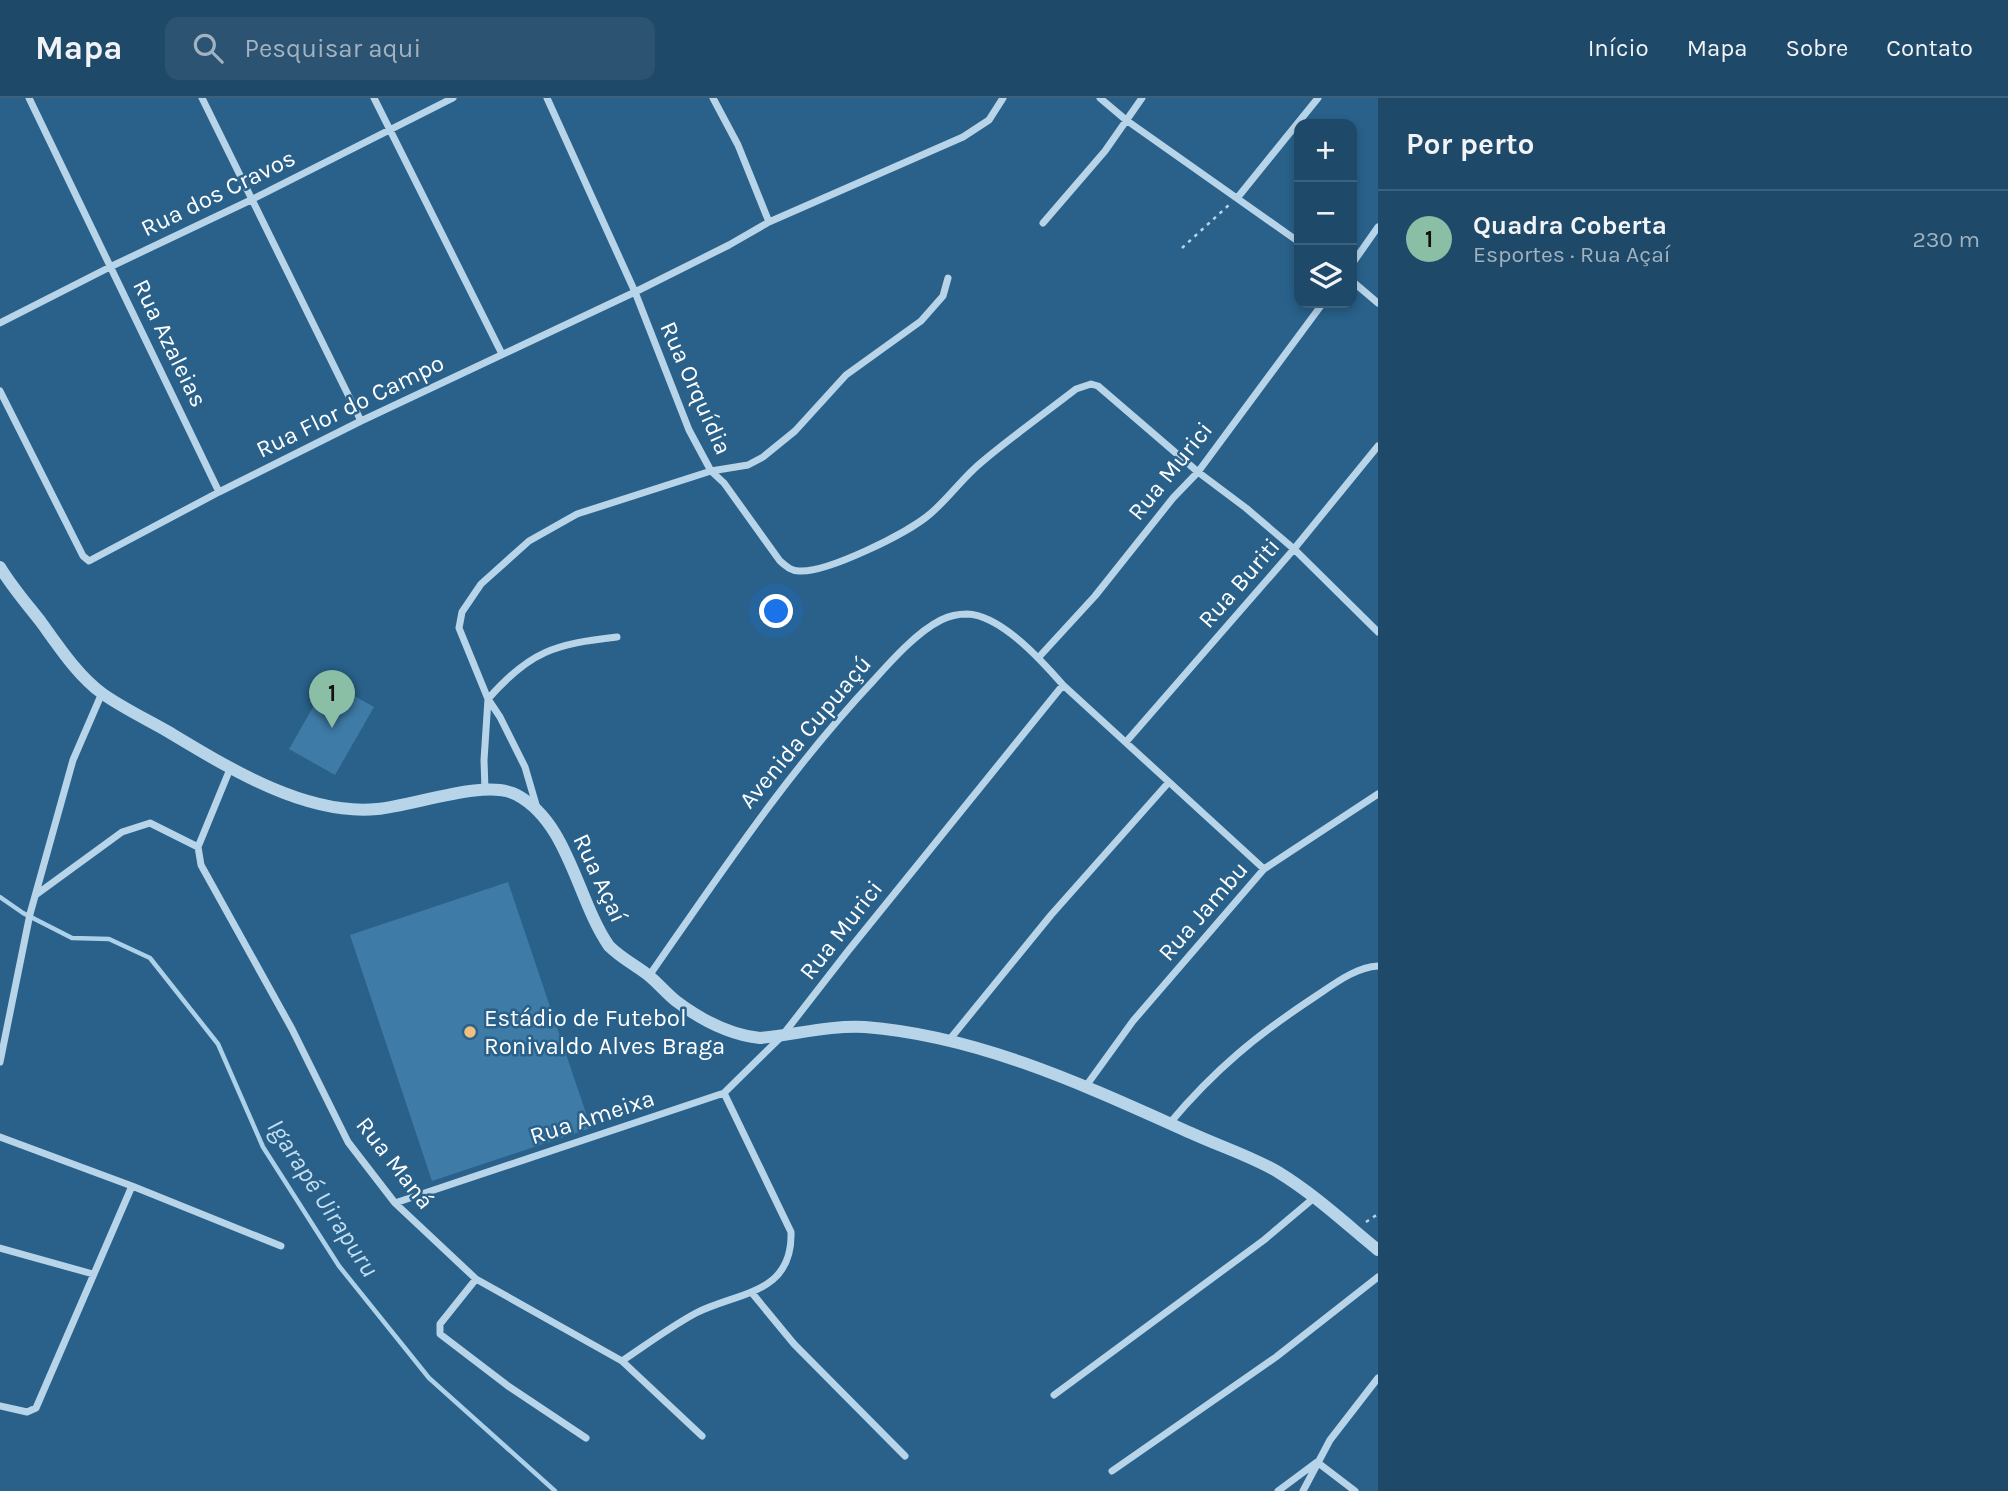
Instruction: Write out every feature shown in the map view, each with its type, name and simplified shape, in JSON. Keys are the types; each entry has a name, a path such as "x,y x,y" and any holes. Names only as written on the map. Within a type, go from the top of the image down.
{"street":[{"name":"Rua Azaleias","path":"29,98 219,492"},
{"path":"202,98 361,421"},
{"path":"374,98 502,354"},
{"name":"Rua dos Cravos","path":"0,323 111,266 253,200 453,98"},
{"name":"Rua Orquídia","path":"547,98 635,292 689,429 711,471 724,483 780,561 790,569 814,569 865,551 910,528 933,512 974,468 1076,389 1091,384 1098,386 1198,472"},
{"path":"713,98 738,145 769,222"},
{"name":"Rua Flor do Campo","path":"0,391 86,560 91,560 361,421 635,292 769,222 971,133 989,120 1003,98"},
{"path":"1100,98 1126,120 1294,238"},
{"path":"1043,223 1105,151 1142,98"},
{"path":"1238,197 1318,98"},
{"path":"1357,257 1378,227"},
{"path":"537,808 525,767 488,699 459,628 462,612 488,576 528,541 577,514 711,471 748,465 777,447 846,375 922,321 943,296 948,278"},
{"path":"1357,285 1378,303"},
{"name":"Rua Murici","path":"1039,657 1095,596 1173,498 1198,472 1319,308"},
{"name":"Rua Buriti","path":"1126,742 1294,549 1378,446"},
{"path":"1198,472 1294,549 1378,632"},
{"path":"0,567 68,658 102,693 230,768 198,846 150,823 138,825 122,832 36,895"},
{"name":"Avenida Cupuaçú","path":"649,975 756,823 850,705 900,652 939,621 951,615 978,615 1039,657 1063,685 1264,869"},
{"path":"485,789 488,699 516,671 550,649 573,642 617,637"},
{"name":"Rua Murici","path":"782,1036 1063,685"},
{"path":"0,1062 30,914 73,761 102,693"},
{"name":"Rua Açaí","path":"230,768 311,803 349,810 378,810 485,789 506,790 516,794 537,808 553,829 603,938 617,955 649,975 677,1001 710,1022 747,1037 782,1036 838,1027 864,1027 950,1039 1086,1086 1275,1170 1315,1197 1378,1250"},
{"path":"950,1039 1051,915 1169,782"},
{"name":"Rua Jambu","path":"1086,1086 1133,1021 1264,869 1378,794"},
{"name":"Rua Maná","path":"198,846 201,865 292,1029 348,1142 395,1203 477,1279 622,1361 702,1436"},
{"path":"1170,1124 1240,1049 1270,1026 1336,983 1378,965"},
{"name":"Rua Ameixa","path":"395,1203 724,1093 782,1036"},
{"path":"622,1361 695,1313 764,1288 787,1260 792,1248 791,1233 724,1093"},
{"path":"0,1137 281,1246"},
{"path":"0,1406 27,1412 37,1405 132,1186"},
{"path":"1054,1395 1264,1240 1315,1197"},
{"path":"0,1248 93,1274"},
{"path":"1112,1471 1276,1357 1378,1277"},
{"path":"477,1279 440,1324 440,1334 508,1386 586,1438"},
{"path":"752,1293 794,1344 905,1456"},
{"path":"1303,1491 1330,1440 1378,1378"},
{"path":"1278,1491 1317,1462"},
{"path":"1317,1462 1355,1491"}],"path":[{"path":"1182,248 1238,197"}],"shaded area":[{"path":"328,681 374,707 335,775 289,749"},
{"name":"Estádio de Futebol Ronivaldo Alves Braga","path":"508,882 591,1128 432,1181 350,935"}],"waterway":[{"name":"Igarapé Uirapuru","path":"0,897 23,913 72,938 109,939 150,958 218,1044 263,1147 339,1266 429,1378 555,1491"}],"place":[{"name":"Quadra Coberta","path":"332,728"},
{"name":"Estádio de Futebol Ronivaldo Alves Braga","path":"470,1032"}]}
